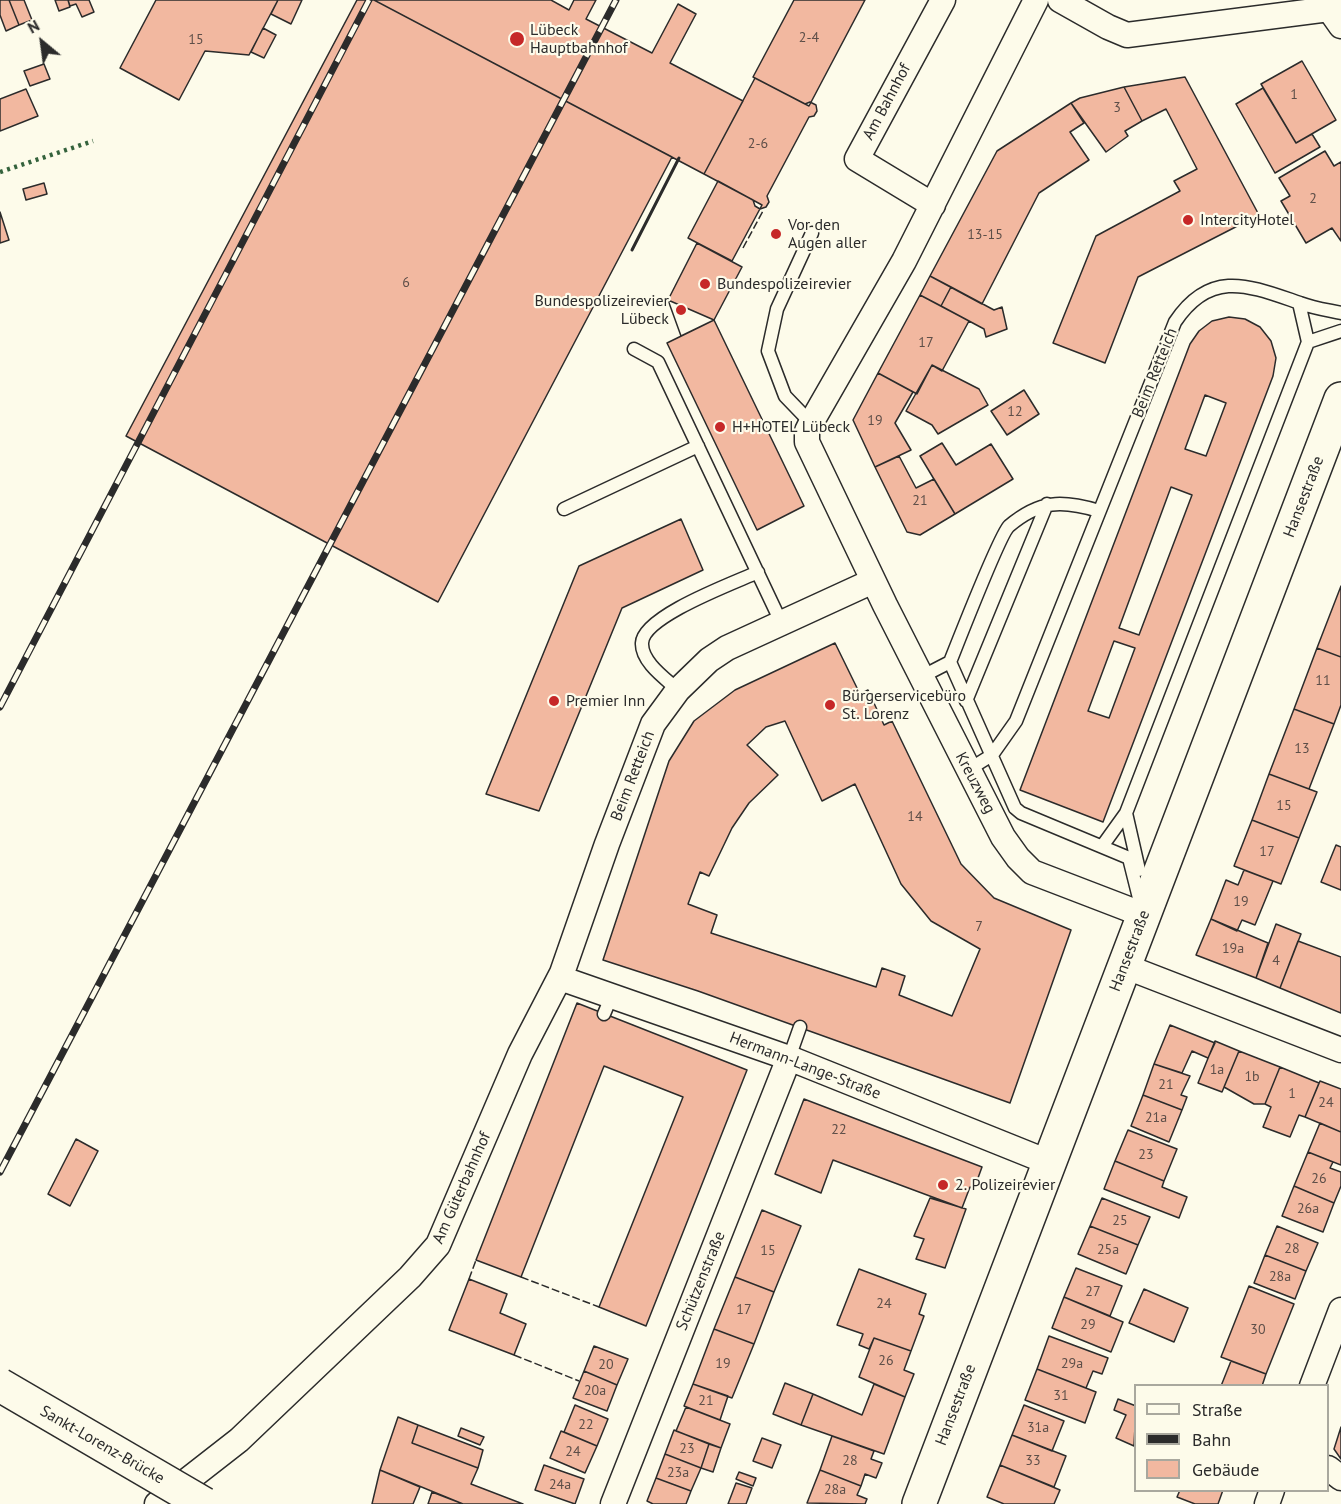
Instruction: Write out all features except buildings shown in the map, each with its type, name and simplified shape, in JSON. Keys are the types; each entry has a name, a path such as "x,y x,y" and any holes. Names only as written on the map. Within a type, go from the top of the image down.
{"street":[{"name":"Am Bahnhof","path":"933,205 857,159 943,0"},
{"path":"873,581 810,452 807,431 904,261 1036,0"},
{"path":"1060,0 1127,35 1334,12"},
{"name":"Hansestraße","path":"919,1504 1341,399"},
{"name":"Kreuzweg","path":"873,581 1003,837 1018,858 1032,872 1144,915"},
{"name":"Beim Retteich","path":"560,978 643,748 653,724 678,690 709,660 781,622 873,581"},
{"path":"1125,966 1341,1050"},
{"name":"Hermann-Lange-Straße","path":"560,978 608,1004 789,1058 1048,1162"},
{"name":"Am Güterbahnhof","path":"157,1504 239,1440 410,1277 438,1245 520,1054 560,978"},
{"name":"Schützenstraße","path":"613,1504 789,1058"},
{"path":"1313,1384 1341,1310"},
{"name":"Sankt-Lorenz-Brücke","path":"0,1385 204,1504"},
{"path":"1329,1469 1341,1478"}],"lane":[{"path":"811,423 784,396 768,351 777,309 812,233"},
{"name":"Beim Retteich","path":"992,755 1016,721 1175,322 1183,310 1202,294 1230,285 1283,295 1299,303 1341,313"},
{"path":"1103,845 1126,813 1308,342 1299,303"},
{"path":"1308,342 1341,331"},
{"path":"634,349 658,362 781,622"},
{"path":"564,509 698,446"},
{"path":"921,678 950,662 1007,527 1047,504 1071,502 1099,511"},
{"path":"966,701 1047,504"},
{"path":"678,690 645,656 641,644 645,632 654,623 692,602 758,572"},
{"path":"950,662 1015,808 1021,813 1103,845 1129,858 1144,915"},
{"path":"968,770 992,755"},
{"path":"1126,813 1136,851 1144,915"},
{"path":"789,1058 800,1027"}],"railway":[{"path":"0,707 369,0"},
{"path":"0,1172 616,0"}],"hedge":[{"path":"0,172 93,141"}],"fence":[{"path":"743,248 763,211"},
{"path":"469,1279 476,1260"},
{"path":"521,1277 599,1307"},
{"path":"514,1355 579,1381"}],"wall":[{"path":"632,250 679,158"}],"place":[{"name":"Lübeck Hauptbahnhof","path":"517,39"},
{"name":"IntercityHotel","path":"1188,220"},
{"name":"Vor den Augen aller","path":"776,234"},
{"name":"Bundespolizeirevier","path":"705,284"},
{"name":"Bundespolizeirevier Lübeck","path":"681,310"},
{"name":"H+HOTEL Lübeck","path":"720,427"},
{"name":"Premier Inn","path":"554,701"},
{"name":"Bürgerservicebüro St. Lorenz","path":"830,705"},
{"name":"2. Polizeirevier","path":"943,1185"}]}
